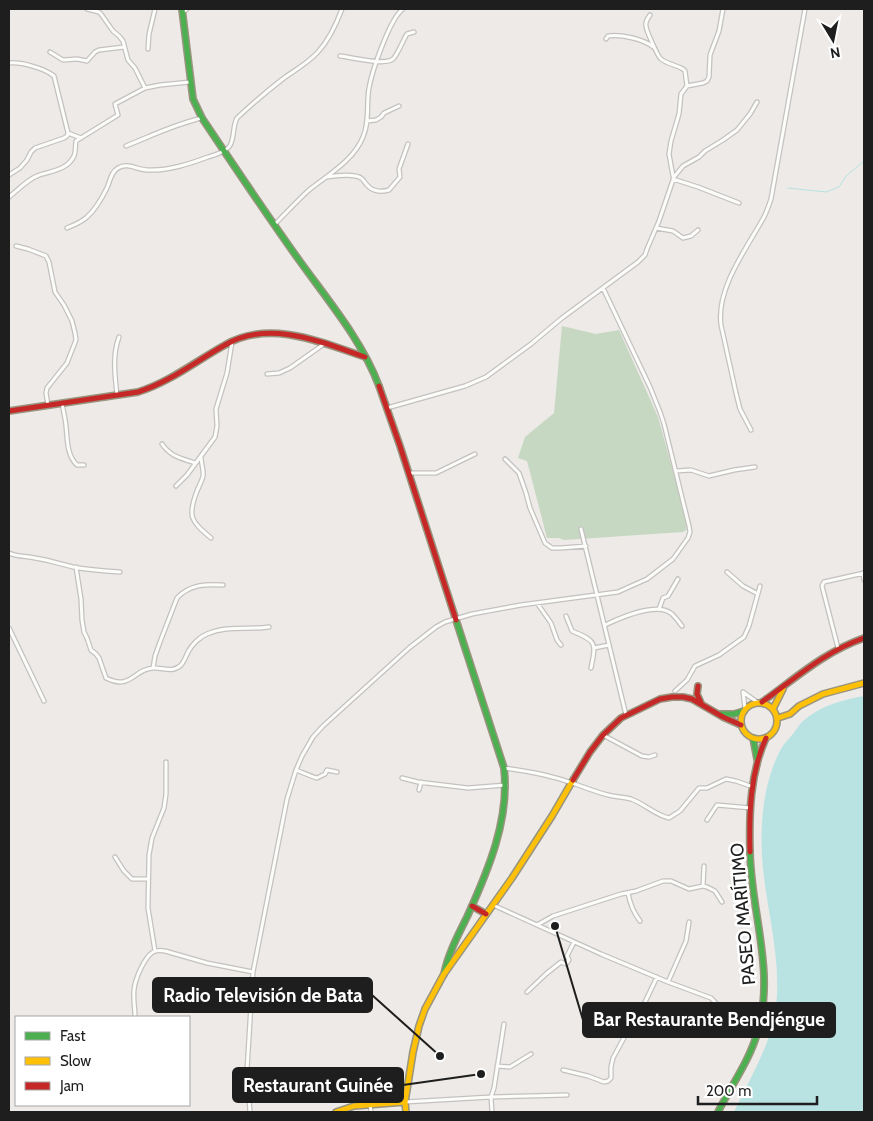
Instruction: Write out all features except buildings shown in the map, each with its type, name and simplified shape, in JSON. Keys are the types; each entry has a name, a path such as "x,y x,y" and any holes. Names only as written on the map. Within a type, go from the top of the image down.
{"main road":[{"path":"184,10 190,82 193,99 202,118 223,152 344,323 365,357 377,382 409,473 504,768 506,785 503,813 492,857 447,960 444,974"},
{"path":"9,411 150,389 232,342 250,335 274,332 284,333 365,357"},
{"path":"718,714 729,715 760,702 786,686 824,656 838,648 864,638"},
{"path":"778,718 790,714 799,706 823,694 864,683"},
{"path":"698,686 698,698 702,704"},
{"path":"774,708 786,686"},
{"path":"406,1112 405,1102 413,1052 425,1009 444,974 517,870 590,752 604,735 626,715 660,699 672,697 687,697 741,725"},
{"path":"744,710 741,725 746,733 757,739 766,738 775,731 778,718 774,708 760,702"},
{"name":"PASEO MARÍTIMO","path":"753,738 757,763"},
{"name":"PASEO MARÍTIMO","path":"718,1112 747,1057 755,1038 762,1009 764,985 763,957 753,893 749,843 757,763 761,747 766,738"},
{"path":"472,906 486,914"},
{"path":"336,1112 354,1106 405,1102"}],"street":[{"path":"87,9 99,12 112,31 120,36 128,60 135,68 145,88"},
{"path":"148,48 155,9"},
{"path":"67,228 87,218 100,200 113,173 120,167 128,165 144,170 172,168 187,165 223,152 232,142 234,123 237,118 275,85 318,52 333,30 342,9"},
{"path":"274,225 309,190 348,158 360,143 364,136 367,121 369,88 383,42 396,16 403,9"},
{"path":"686,86 703,83 710,77 710,55 719,31 723,9"},
{"path":"752,430 740,409 721,325 720,308 739,260 772,199 805,9"},
{"path":"650,15 646,24 647,31 657,55 685,71 686,86 681,94 679,114 669,154 673,178"},
{"path":"340,56 383,62 392,60 407,34 414,32"},
{"path":"606,38 615,35 645,41 656,50"},
{"path":"50,52 63,60 77,59 84,61 88,60 99,50 124,47"},
{"path":"9,63 15,62 33,66 54,76 68,133"},
{"path":"9,197 34,177 51,172 69,162 75,154 76,141 118,115 115,104 145,88 190,82"},
{"path":"387,408 465,386 486,376 638,262 645,255 673,178 684,166 737,130 757,102"},
{"path":"367,121 376,120 384,113 399,106"},
{"path":"126,146 152,134 202,118"},
{"path":"68,133 80,138"},
{"path":"9,174 20,168 35,148 64,138 68,133"},
{"path":"326,177 358,176 371,189 379,191 390,190 400,177 400,169 408,144"},
{"path":"673,178 739,202"},
{"path":"656,228 674,231 683,238 691,236 698,230"},
{"path":"16,246 28,248 46,256 55,292 68,313 75,333 76,340 67,363 47,388 48,405"},
{"path":"250,1112 247,1070 253,972 288,799 296,770 313,737 422,637 445,622 472,614 618,592 647,579 673,559 688,538 689,526 660,412 603,288"},
{"path":"117,395 114,355 119,337"},
{"path":"176,486 215,438 217,432 216,408 227,373 232,342"},
{"path":"267,374 290,368 324,344"},
{"path":"62,403 70,453 74,464 84,465"},
{"path":"162,444 167,451 175,456 195,463"},
{"path":"409,473 436,473 476,454"},
{"path":"201,456 203,476 192,504 192,516 198,527 211,538"},
{"path":"505,459 519,473 530,508 545,543 552,548 586,546"},
{"path":"676,471 691,470 709,476 755,466"},
{"path":"581,529 626,715"},
{"path":"9,553 15,556 31,557 76,567 120,572"},
{"path":"76,567 84,632 91,650 99,658 106,678 114,682 127,681 143,670 153,668 176,669 181,665 191,647 205,634 226,628 256,629 269,627"},
{"path":"727,572 743,586 758,594"},
{"path":"838,648 822,586 824,582 864,573 864,580"},
{"path":"659,608 663,598 668,596 678,580"},
{"path":"153,668 160,642 178,598 183,592 204,584 223,585"},
{"path":"675,691 687,680 695,666 719,655 744,637 760,586"},
{"path":"538,603 551,623 557,640 561,645"},
{"path":"604,625 630,614 659,608 670,612 682,626"},
{"path":"566,616 572,631 587,637 593,644 591,668"},
{"path":"9,628 44,700"},
{"path":"594,648 609,645"},
{"path":"744,710 743,692 760,702"},
{"path":"604,735 642,756 649,757 655,755"},
{"path":"155,951 148,908 149,855 152,838 164,808 166,762"},
{"path":"504,768 572,782 586,789 634,800 669,818 680,811 699,788 709,787 726,779 754,787"},
{"path":"296,770 317,778 325,774 327,770 338,772"},
{"path":"402,778 468,788 506,785"},
{"path":"419,790 421,782"},
{"path":"707,820 717,805 751,808"},
{"path":"115,857 132,879 148,879"},
{"path":"703,886 704,866"},
{"path":"536,925 553,916 645,888 663,880 671,881 689,889 703,886 715,891 722,902"},
{"path":"628,893 630,905 640,920"},
{"path":"493,905 574,942 711,998 734,1022 755,1038"},
{"path":"668,982 686,941 689,922"},
{"path":"527,992 561,962 566,964 569,960 567,956 574,942"},
{"path":"135,1016 134,991 138,973 150,955 155,951 165,951 207,964 253,972"},
{"path":"562,1070 604,1082 608,1081 611,1078 613,1058 657,977"},
{"path":"252,1000 282,999 293,1003"},
{"path":"492,1112 491,1097 504,1024"},
{"path":"497,1066 510,1067 531,1054"},
{"path":"405,1102 567,1095"},
{"path":"370,1104 371,1112"}],"green space":[{"path":"562,326 596,334 619,330 658,417 685,515 687,529 683,532 564,540 547,538 527,461 518,458 525,437 554,413"}],"water":[{"path":"864,696 864,1112 734,1112 765,1048 776,1007 777,969 762,856 764,801 775,761 782,747 809,716 831,704"}],"waterway":[{"path":"788,188 826,192 839,187 846,176 864,161"}],"traffic: fast":[{"path":"182,9 193,99 202,118 274,225 354,337 364,353 379,386"},
{"path":"444,974 451,952 490,863 504,806 505,787 504,768 456,620"},
{"path":"720,714 734,714 744,711"},
{"path":"753,738 757,759"},
{"path":"718,1112 754,1044 762,1011 763,966 751,875 750,852"}],"traffic: slow":[{"path":"778,718 790,714 799,706 823,694 864,683"},
{"path":"773,709 783,689"},
{"path":"759,703 766,704 772,708 776,714 777,721 776,728 772,734 766,738 759,739 752,738 746,734 742,728 741,721 742,714 746,708 752,704 759,703"},
{"path":"406,1112 405,1102 413,1052 425,1009 444,974 512,878 573,780"},
{"path":"336,1112 354,1106 405,1102"}],"traffic: jam":[{"path":"9,411 138,392 172,377 225,345 242,337 259,334 277,333 295,336 331,345 365,357"},
{"path":"379,386 456,620"},
{"path":"762,702 823,658 864,638"},
{"path":"698,686 697,694 701,703"},
{"path":"573,780 603,735 621,718 660,699 672,697 692,699 741,725"},
{"path":"750,852 750,808 754,779 766,738"},
{"path":"472,906 486,914"}],"place":[{"name":"Bar Restaurante Bendjéngue","path":"555,926"},
{"name":"Radio Televisión de Bata","path":"440,1056"},
{"name":"Restaurant Guinée","path":"481,1074"}]}
